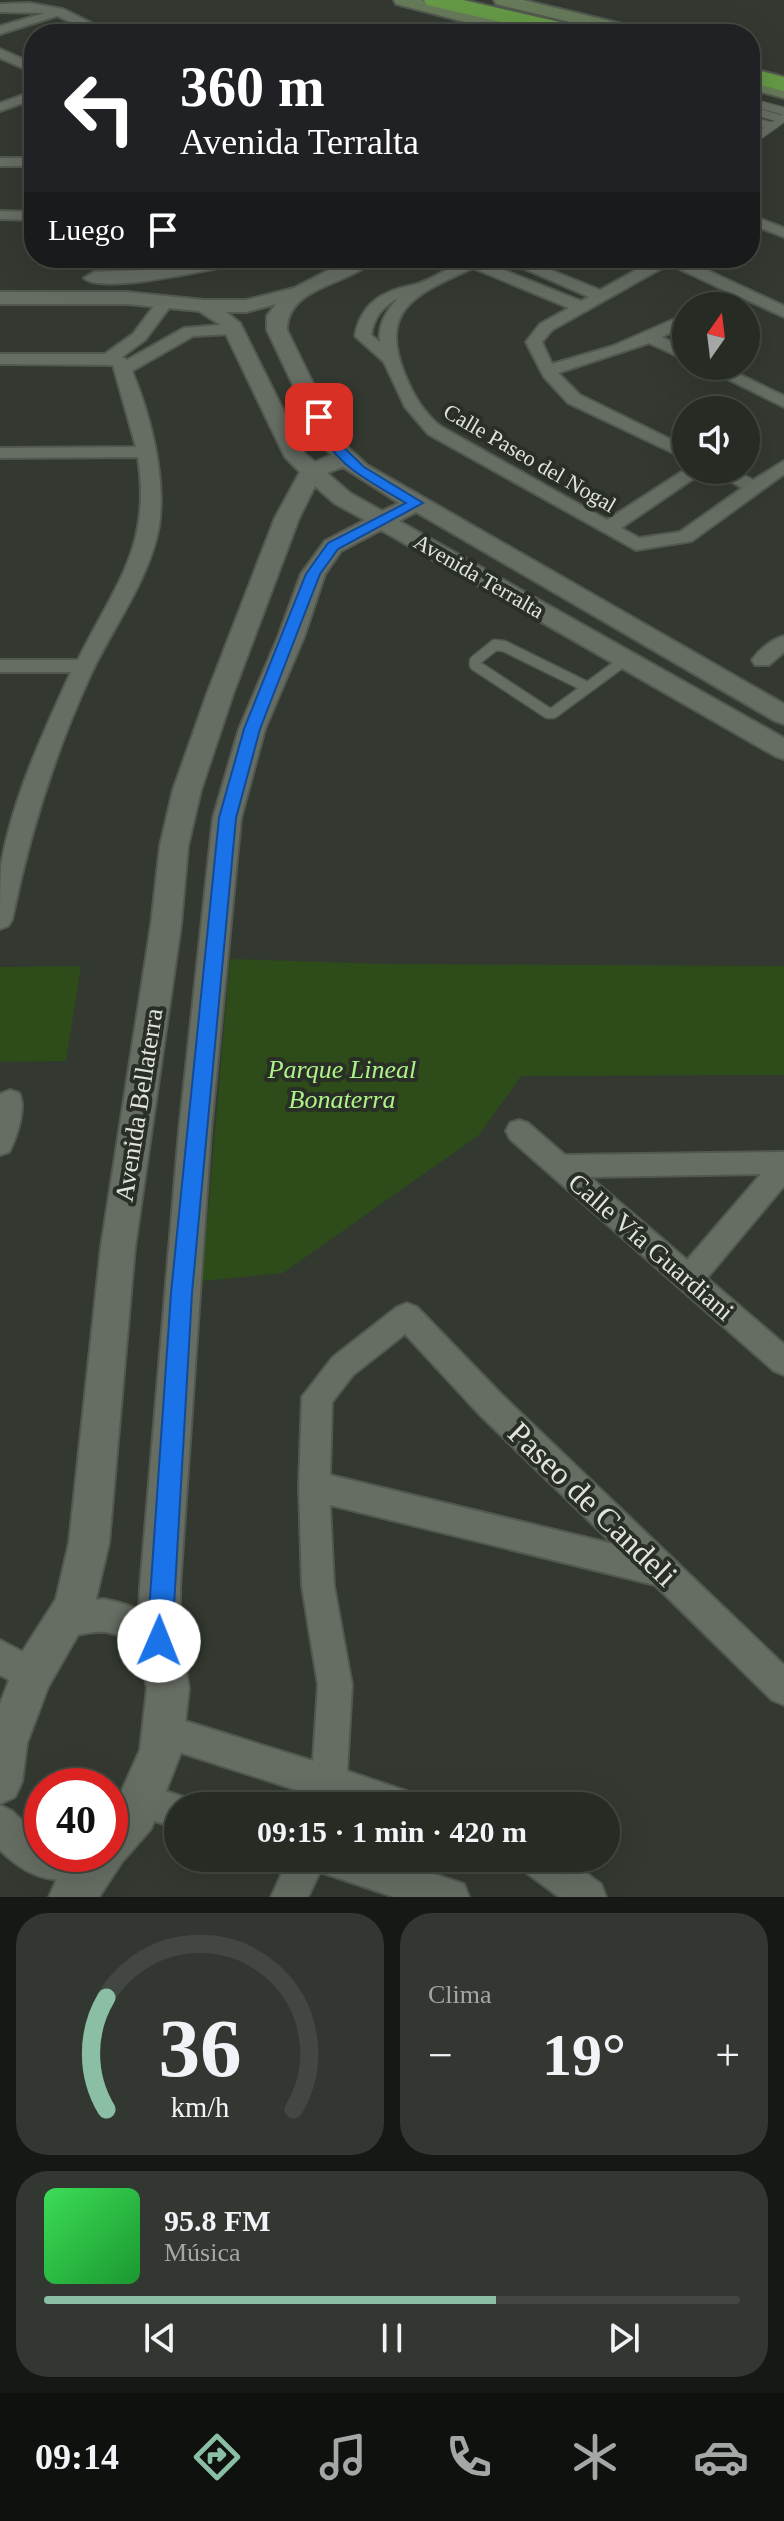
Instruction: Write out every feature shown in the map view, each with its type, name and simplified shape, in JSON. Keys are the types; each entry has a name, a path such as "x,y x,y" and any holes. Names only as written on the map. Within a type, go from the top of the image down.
{"highway":[{"path":"476,0 575,24"},
{"path":"416,1 532,24"}],"main road":[{"path":"502,0 600,24"},
{"path":"416,1 496,24"},
{"path":"760,62 784,68"}],"street":[{"path":"0,8 27,1 86,24"},
{"path":"0,30 59,12"},
{"path":"0,53 24,64"},
{"path":"0,107 24,99"},
{"path":"0,114 23,113"},
{"path":"0,162 24,162"},
{"path":"0,215 24,216"},
{"path":"760,223 784,233"},
{"path":"80,278 155,275 175,268"},
{"path":"326,279 328,268"},
{"path":"0,298 162,300 204,306 246,306 295,294 347,268"},
{"name":"Calle Paseo del Nogal","path":"458,268 398,306 384,341 387,358 418,416 434,430 636,544 685,537 754,487"},
{"path":"491,268 581,307"},
{"path":"532,268 601,296"},
{"path":"651,268 546,327 534,342 561,389 574,399 672,447"},
{"path":"691,268 784,312"},
{"path":"155,275 150,292 162,300"},
{"path":"734,292 738,290"},
{"name":"Avenida Terralta","path":"295,294 277,316 277,330 332,444 359,470 784,715"},
{"path":"117,363 145,329 162,300"},
{"name":"Avenida Terralta","path":"204,306 220,314 232,329 296,457 342,498 784,750"},
{"path":"549,370 602,358 672,327"},
{"path":"145,329 176,338"},
{"path":"0,359 117,363 199,329 232,329"},
{"path":"651,338 672,348"},
{"path":"0,920 7,847 53,733 133,571 150,527 149,467 117,363"},
{"path":"738,380 784,402"},
{"path":"0,453 145,452"},
{"path":"311,472 346,457"},
{"path":"748,484 754,487 784,466"},
{"name":"Avenida Bellaterra","path":"0,1782 3,1742 32,1675 74,1607 89,1543 118,1247 166,925 174,846 187,790 287,518 311,472"},
{"path":"608,528 676,484"},
{"name":"Avenida Bellaterra","path":"128,1822 141,1800 161,1750 168,1688 159,1641 182,1293 227,818 252,729 313,574 333,546 416,503"},
{"path":"762,660 784,642"},
{"path":"0,666 84,666"},
{"path":"0,1144 10,1100"},
{"name":"Calle Vía Guardiani","path":"519,1131 784,1362"},
{"path":"557,1166 784,1165"},
{"path":"688,1280 784,1165"},
{"name":"Paseo de Candeli","path":"314,1486 317,1397 343,1366 407,1316 490,1404 784,1688"},
{"path":"326,1792 335,1685 318,1586 314,1486 663,1571"},
{"path":"67,1621 85,1614 108,1616 132,1622 159,1641"},
{"path":"0,1657 32,1675"},
{"path":"163,1731 321,1792"},
{"path":"141,1800 164,1807"},
{"path":"0,1823 24,1850"},
{"path":"72,1897 88,1872"},
{"path":"289,1897 301,1872"},
{"path":"372,1872 451,1897"},
{"path":"555,1872 588,1897"}],"lane":[{"path":"760,106 783,116"},
{"path":"760,112 783,116"},
{"path":"760,134 783,116"},
{"path":"760,123 772,126"},
{"path":"587,687 504,646 495,645 475,661 475,665 548,713 587,687 625,660"}],"green space":[{"name":"Parque Lineal Bonaterra","path":"230,959 383,964 784,966 784,1075 521,1076 479,1135 283,1273 202,1281"},
{"path":"81,966 66,1061 0,1062 0,967"}],"route":[{"path":"159,1641 160,1588 182,1293 227,818 252,729 291,637 313,574 333,546 416,503 359,470 332,444 319,417"}]}
